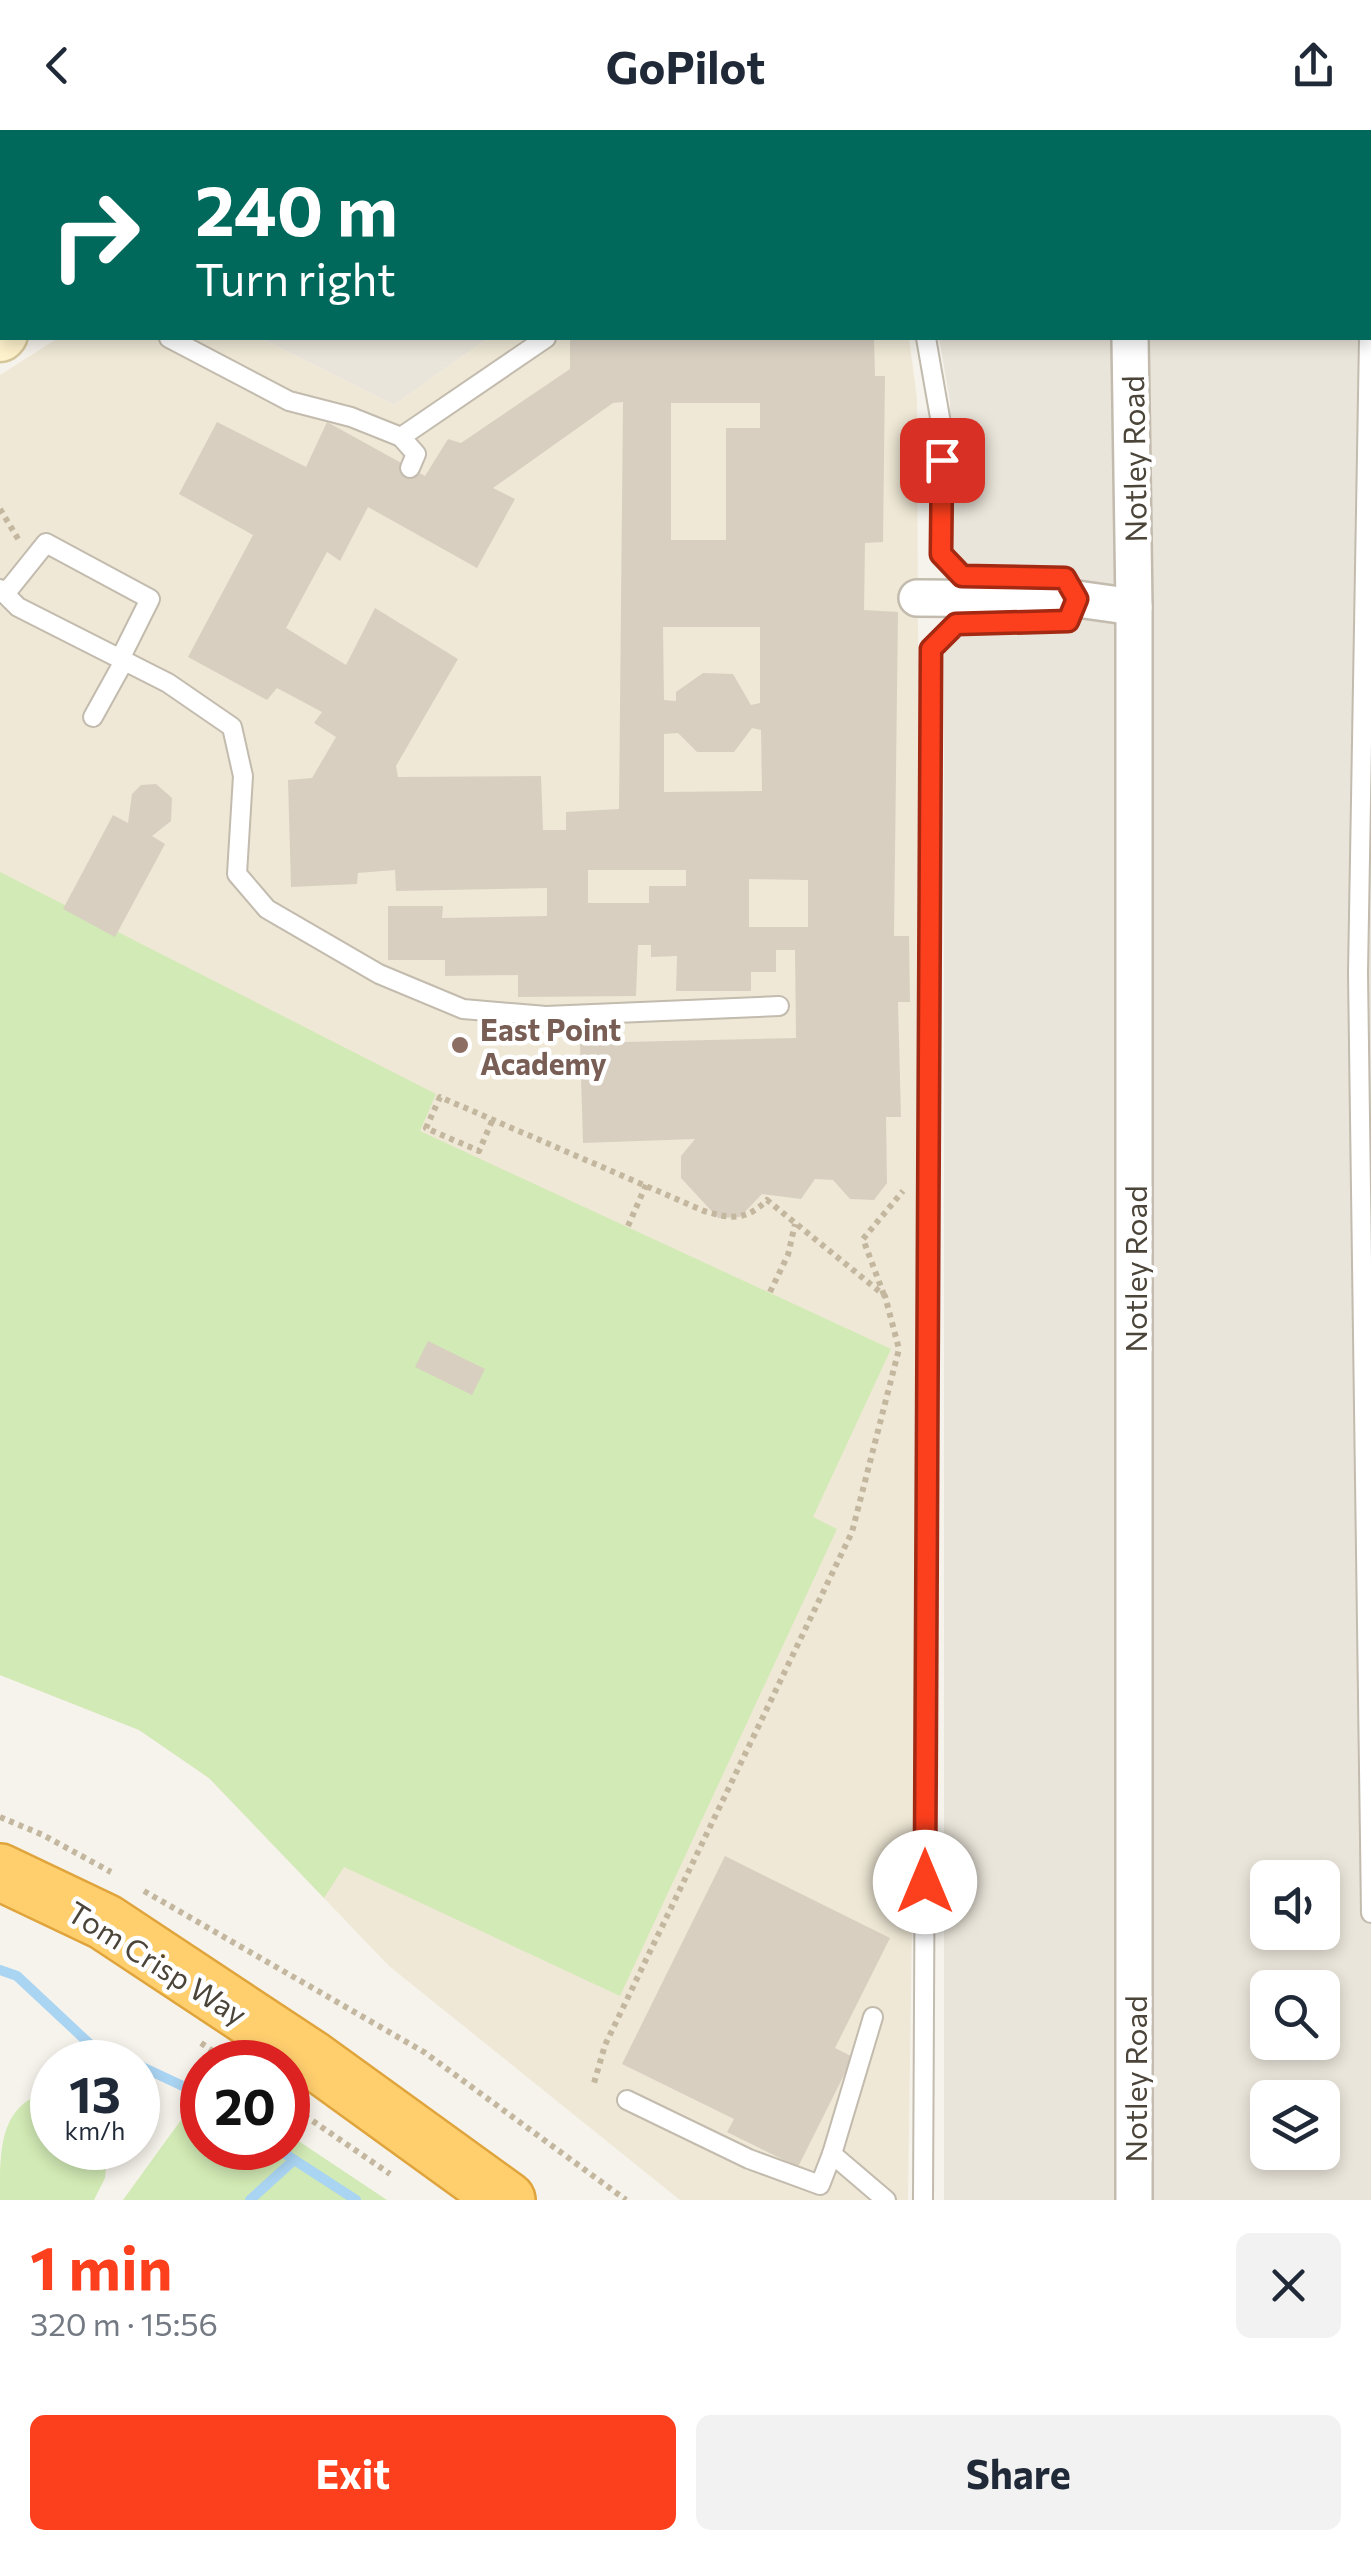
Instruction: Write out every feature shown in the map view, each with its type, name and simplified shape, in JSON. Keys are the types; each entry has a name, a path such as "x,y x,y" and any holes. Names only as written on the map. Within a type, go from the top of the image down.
{"highway":[{"name":"Tom Crisp Way","path":"0,1872 104,1922 312,2059 506,2200"}],"street":[{"name":"Notley Road","path":"1130,340 1134,608 1134,2200"},
{"path":"916,598 1077,599 1134,608"}],"lane":[{"path":"173,340 289,400 351,416 401,436 416,454 410,468"},
{"path":"401,436 543,340"},
{"path":"924,2200 931,649 956,624 1068,621 1077,599 1065,578 962,576 941,554 942,429 926,340"},
{"path":"1369,340 1358,973 1371,1913"},
{"path":"94,717 122,660 150,599 46,543 2,591 18,608 122,660 168,683 232,727 243,776 238,874 268,909 379,974 463,1008 546,1016 779,1006"},
{"path":"627,2100 749,2159 820,2184 873,2017"},
{"path":"832,2154 886,2200"}],"path":[{"path":"492,1121 478,1151 426,1128 440,1097 734,1220 754,1213 768,1200 885,1296"},
{"path":"594,2083 605,2045 852,1532 899,1349 885,1296 863,1239 903,1190 903,1174"},
{"path":"628,1226 646,1186"},
{"path":"770,1292 788,1255 796,1224"},
{"path":"0,1817 43,1834 123,1879"},
{"path":"139,1888 424,2052 626,2200"},
{"path":"310,2119 397,2179"}],"shaded area":[{"name":"East Point Academy","path":"55,340 264,340 394,405 485,340 909,340 917,398 921,1301 908,2200 680,2200 389,1966 209,1778 139,1730 0,1675 0,375"},
{"path":"264,340 485,340 394,405"},
{"path":"939,340 1371,340 1371,2200 944,2200 944,661 951,536 950,402"}],"green space":[{"path":"0,872 436,1094 420,1131 891,1349 813,1517 837,1529 620,1996 344,1867 324,1898 209,1778 139,1730 0,1675"},
{"path":"30,2099 30,2170 106,2170 94,2200 0,2200 6,2129"},
{"path":"180,2121 180,2170 310,2170 310,2149 387,2200 123,2200 145,2170 160,2170 160,2149"}],"building":[{"path":"570,340 874,340 875,376 885,376 883,542 865,543 864,610 898,612 894,936 909,936 910,1002 898,1002 901,1117 886,1117 887,1183 874,1200 850,1199 833,1180 815,1179 801,1199 762,1194 740,1217 718,1218 681,1178 681,1156 695,1139 583,1143 580,1043 796,1038 795,950 776,950 776,972 751,972 751,991 676,991 677,956 651,957 651,945 638,945 636,996 518,997 518,975 445,976 445,960 388,960 388,906 443,906 442,918 547,916 547,888 396,891 395,870 358,873 357,884 291,887 288,780 312,778 336,737 314,723 322,712 277,688 267,700 188,657 253,535 179,494 217,422 306,467 327,422 425,476 448,439 461,443 570,369","holes":["623,402 619,809 566,812 566,830 543,830 541,776 398,777 396,766 458,659 375,608 346,665 286,628 327,552 340,561 368,507 477,568 515,499 493,488 613,403","671,403 760,403 760,428 726,428 726,540 671,540","663,627 760,627 760,703 751,705 733,674 703,673 676,692 676,701 664,700","752,728 761,730 762,791 664,792 664,734 678,733 697,752 734,752","588,870 686,870 686,886 649,886 649,903 588,903","749,879 808,880 808,927 749,927"]},
{"path":"156,784 172,798 171,821 152,836 165,844 115,937 63,909 113,815 128,823 132,794 141,785"},
{"path":"428,1341 485,1369 472,1395 415,1367"},
{"path":"725,1856 890,1938 835,2048 853,2057 798,2167 727,2132 734,2119 622,2064"}],"waterway":[{"path":"0,1970 17,1976 85,2040"},
{"path":"160,2075 180,2085"},
{"path":"250,2200 283,2170"},
{"path":"310,2170 356,2200"}],"place":[{"name":"East Point Academy","path":"460,1045"}],"route":[{"path":"925,1882 931,649 956,624 1068,621 1077,599 1065,578 962,576 941,554 942,460"}]}
